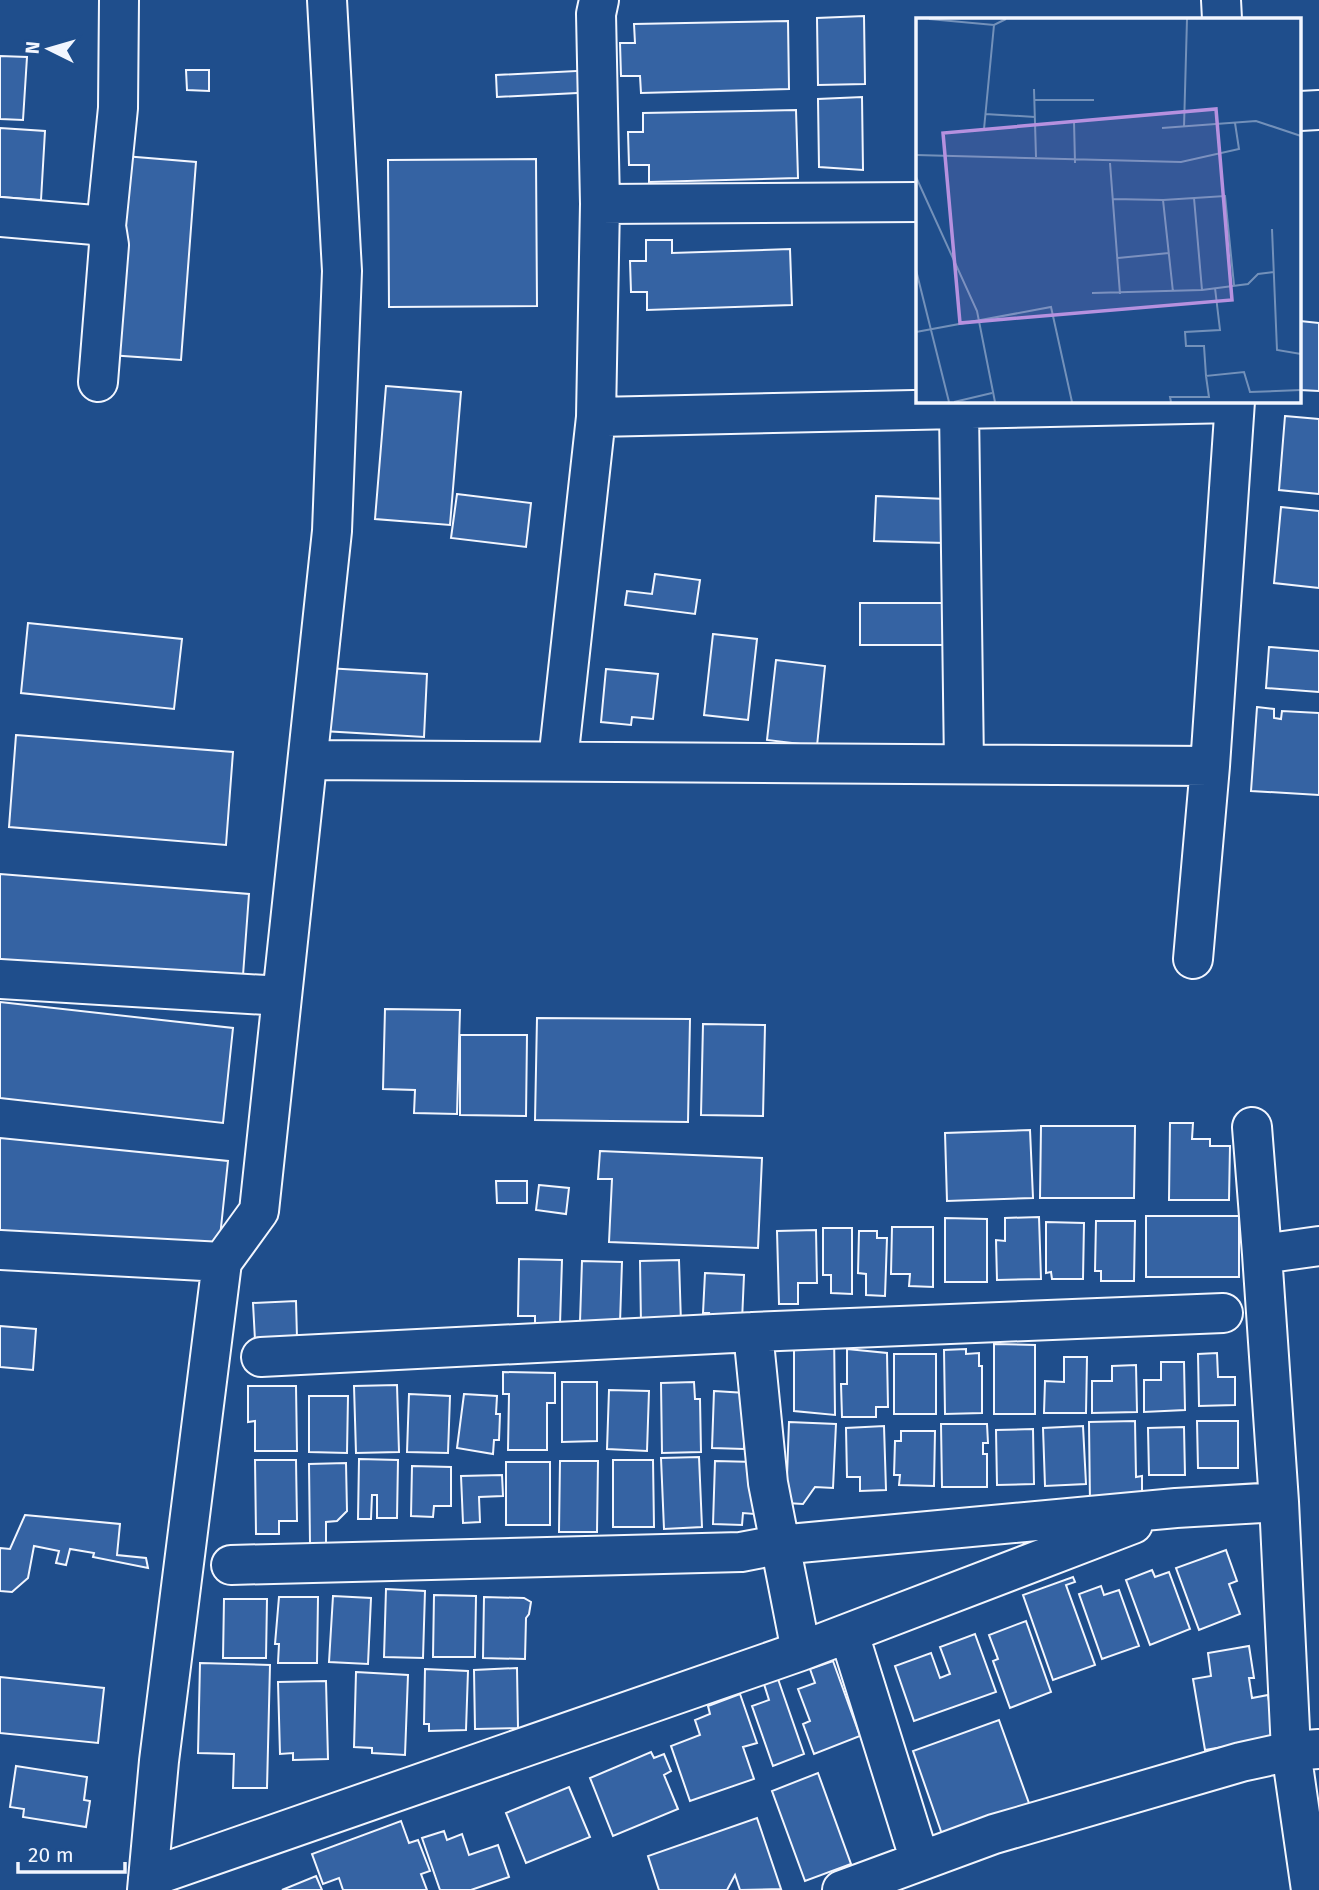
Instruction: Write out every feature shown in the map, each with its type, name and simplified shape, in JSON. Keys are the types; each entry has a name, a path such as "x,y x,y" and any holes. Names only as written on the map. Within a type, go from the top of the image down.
{"street":[{"path":"98,382 109,245 106,226 118,108 119,0"},
{"path":"327,0 342,271 332,531 259,1211 222,1262 160,1747 148,1884 849,1634 1176,1508"},
{"path":"558,761 596,417 600,204 596,14 599,0"},
{"path":"1221,0 1222,18"},
{"path":"600,204 916,202"},
{"path":"0,217 106,226"},
{"path":"596,417 1235,402 1210,766 1193,959"},
{"path":"959,410 964,764"},
{"path":"308,760 1210,766"},
{"path":"0,979 282,996"},
{"path":"1252,1127 1279,1502 1305,1750 1311,1890"},
{"path":"1262,1254 1319,1246"},
{"path":"0,1250 222,1262"},
{"path":"261,1357 753,1332 1223,1313"},
{"path":"753,1332 768,1483 778,1545 802,1651"},
{"path":"231,1565 741,1552 778,1545 1176,1508 1279,1502"},
{"path":"849,1634 920,1861"},
{"path":"842,1890 993,1833 1241,1762 1305,1750"}],"building":[{"path":"864,16 865,84 818,85 817,18"},
{"path":"788,21 789,89 641,93 640,76 621,76 620,43 635,43 634,24"},
{"path":"0,56 27,57 23,120 0,119"},
{"path":"186,70 209,70 209,91 187,90"},
{"path":"596,70 597,92 497,97 496,75"},
{"path":"862,97 863,170 819,167 818,99"},
{"path":"796,110 798,178 649,182 649,165 629,165 628,132 643,132 643,113"},
{"path":"0,128 45,131 41,200 0,197"},
{"path":"124,156 196,162 181,360 109,355"},
{"path":"536,159 537,306 389,307 388,160"},
{"path":"646,240 672,240 672,253 790,249 792,305 647,310 647,292 631,292 630,261 646,261"},
{"path":"1302,321 1319,323 1319,391 1302,390"},
{"path":"386,386 461,392 450,525 375,519"},
{"path":"1285,416 1319,419 1319,494 1279,490"},
{"path":"457,494 531,503 526,547 451,538"},
{"path":"876,496 946,499 945,543 874,541"},
{"path":"1281,507 1319,511 1319,588 1274,583"},
{"path":"655,574 700,580 695,614 625,605 627,591 652,594"},
{"path":"860,603 946,603 946,645 860,645"},
{"path":"28,623 182,639 174,709 21,693"},
{"path":"713,634 757,639 748,720 704,715"},
{"path":"1269,647 1319,651 1319,692 1266,688"},
{"path":"776,660 825,666 817,746 767,740"},
{"path":"326,668 427,674 424,737 323,731"},
{"path":"606,669 658,674 653,719 632,717 631,725 601,722"},
{"path":"1257,707 1274,709 1274,718 1281,719 1282,711 1319,713 1319,795 1251,791"},
{"path":"16,735 233,752 226,845 9,827"},
{"path":"0,874 249,894 242,989 0,967"},
{"path":"0,1002 233,1028 223,1123 0,1098"},
{"path":"385,1009 460,1010 457,1114 414,1113 415,1090 383,1089"},
{"path":"537,1018 690,1019 688,1122 535,1120"},
{"path":"703,1024 765,1025 763,1116 701,1115"},
{"path":"460,1035 527,1035 526,1116 460,1115"},
{"path":"1170,1123 1193,1123 1192,1139 1210,1139 1210,1146 1230,1146 1229,1200 1169,1200"},
{"path":"1041,1126 1135,1126 1134,1198 1040,1198"},
{"path":"1030,1130 1033,1198 947,1201 945,1133"},
{"path":"0,1138 228,1161 218,1256 0,1233"},
{"path":"600,1151 762,1158 758,1248 609,1242 612,1179 598,1179"},
{"path":"496,1181 527,1181 527,1203 497,1203"},
{"path":"539,1185 569,1188 566,1214 536,1210"},
{"path":"1146,1216 1239,1216 1239,1277 1146,1277"},
{"path":"1039,1217 1041,1279 997,1280 996,1240 1005,1241 1005,1218"},
{"path":"945,1218 987,1219 987,1282 945,1282"},
{"path":"1096,1221 1135,1221 1134,1281 1101,1281 1101,1271 1095,1271"},
{"path":"1046,1222 1084,1223 1083,1279 1052,1279 1051,1272 1046,1273"},
{"path":"892,1227 933,1227 933,1287 909,1286 910,1274 891,1274"},
{"path":"823,1228 852,1228 852,1294 831,1293 831,1275 823,1275"},
{"path":"816,1230 817,1283 798,1283 798,1304 779,1304 777,1231"},
{"path":"859,1231 877,1231 877,1238 887,1238 885,1296 866,1295 866,1274 858,1273"},
{"path":"519,1259 562,1260 560,1324 535,1324 535,1316 518,1316"},
{"path":"679,1260 681,1323 641,1324 640,1261"},
{"path":"582,1261 622,1262 620,1323 580,1322"},
{"path":"705,1273 744,1275 742,1321 708,1320 709,1313 703,1313"},
{"path":"296,1301 297,1338 255,1340 253,1303"},
{"path":"0,1326 36,1329 33,1370 0,1367"},
{"path":"834,1331 835,1415 794,1411 794,1349"},
{"path":"994,1344 1035,1345 1035,1414 994,1414"},
{"path":"847,1349 887,1353 888,1407 876,1407 876,1417 842,1417 841,1384 847,1384"},
{"path":"966,1349 966,1354 979,1353 979,1366 982,1366 982,1413 945,1414 944,1350"},
{"path":"1217,1353 1218,1377 1235,1377 1235,1405 1199,1406 1198,1354"},
{"path":"894,1354 936,1354 936,1414 894,1414"},
{"path":"1064,1357 1087,1357 1086,1413 1044,1413 1045,1381 1064,1382"},
{"path":"1161,1362 1184,1362 1185,1410 1144,1412 1144,1380 1161,1380"},
{"path":"1136,1365 1137,1412 1092,1413 1092,1381 1112,1381 1112,1366"},
{"path":"503,1372 555,1373 555,1403 547,1403 547,1450 508,1450 509,1394 503,1394"},
{"path":"562,1382 597,1382 597,1441 562,1442"},
{"path":"694,1382 695,1399 700,1399 701,1452 662,1453 661,1383"},
{"path":"397,1385 399,1452 356,1453 354,1386"},
{"path":"248,1386 296,1386 297,1451 255,1451 255,1421 248,1422"},
{"path":"609,1390 649,1391 647,1451 607,1449"},
{"path":"714,1391 746,1393 751,1444 744,1442 744,1449 712,1448"},
{"path":"409,1394 450,1396 448,1453 407,1452"},
{"path":"464,1394 497,1396 496,1414 500,1414 499,1440 494,1440 493,1454 457,1448"},
{"path":"309,1396 348,1396 347,1453 309,1452"},
{"path":"1135,1421 1136,1477 1142,1476 1142,1504 1090,1504 1089,1422"},
{"path":"1197,1421 1238,1421 1238,1468 1198,1468"},
{"path":"789,1422 836,1424 833,1488 815,1487 803,1504 786,1503"},
{"path":"941,1424 987,1424 988,1443 983,1443 983,1454 987,1454 987,1487 942,1487"},
{"path":"884,1426 886,1490 860,1491 860,1477 847,1477 846,1428"},
{"path":"1083,1426 1086,1484 1045,1486 1043,1428"},
{"path":"1184,1427 1185,1475 1149,1475 1148,1428"},
{"path":"1033,1429 1034,1484 997,1485 996,1430"},
{"path":"901,1431 935,1431 934,1486 899,1485 900,1475 894,1475 895,1441 901,1441"},
{"path":"699,1457 702,1527 664,1529 661,1458"},
{"path":"359,1459 398,1460 397,1518 377,1518 377,1495 372,1495 371,1519 358,1519"},
{"path":"255,1460 296,1460 297,1521 279,1521 279,1534 256,1534"},
{"path":"613,1460 653,1460 654,1527 613,1527"},
{"path":"560,1461 598,1461 597,1532 559,1532"},
{"path":"715,1461 755,1462 754,1514 743,1513 742,1525 713,1524"},
{"path":"506,1462 550,1462 550,1525 506,1525"},
{"path":"346,1463 347,1511 337,1521 326,1522 326,1543 310,1544 309,1464"},
{"path":"412,1466 451,1467 451,1506 434,1506 433,1517 411,1516"},
{"path":"502,1475 503,1496 479,1497 480,1522 463,1523 461,1476"},
{"path":"25,1515 120,1524 117,1555 146,1558 148,1568 93,1557 94,1553 70,1549 66,1565 56,1563 59,1551 34,1546 28,1578 12,1592 0,1591 0,1548 10,1549"},
{"path":"1226,1550 1237,1581 1229,1584 1240,1614 1199,1630 1176,1568"},
{"path":"1152,1570 1155,1577 1169,1572 1190,1629 1150,1645 1126,1580"},
{"path":"1073,1577 1075,1582 1066,1585 1095,1665 1053,1680 1023,1595"},
{"path":"1101,1586 1104,1595 1119,1590 1139,1646 1102,1659 1079,1594"},
{"path":"386,1589 425,1591 423,1658 384,1657"},
{"path":"434,1595 476,1596 475,1657 433,1657"},
{"path":"333,1596 371,1598 368,1664 329,1662"},
{"path":"279,1597 318,1597 317,1663 278,1663 279,1644 275,1644"},
{"path":"484,1597 524,1598 531,1602 526,1618 525,1659 483,1658"},
{"path":"224,1599 267,1599 266,1658 223,1658"},
{"path":"1026,1621 1051,1692 1010,1708 993,1661 998,1659 989,1635"},
{"path":"975,1634 996,1692 914,1721 895,1666 931,1653 940,1678 950,1674 940,1647"},
{"path":"1249,1646 1254,1678 1249,1678 1252,1698 1268,1695 1275,1738 1205,1750 1193,1679 1211,1676 1208,1653"},
{"path":"833,1661 860,1736 814,1754 803,1724 810,1721 798,1689 815,1683 810,1669"},
{"path":"200,1663 270,1665 267,1788 233,1788 234,1754 198,1753"},
{"path":"517,1668 518,1728 475,1729 474,1670"},
{"path":"425,1669 468,1671 466,1730 429,1731 429,1724 424,1724"},
{"path":"356,1672 408,1675 405,1755 372,1753 372,1748 354,1747"},
{"path":"0,1677 104,1688 98,1743 0,1733"},
{"path":"778,1679 804,1754 773,1766 752,1706 769,1700 764,1684"},
{"path":"326,1681 328,1759 293,1760 293,1753 280,1754 278,1682"},
{"path":"740,1694 757,1743 743,1747 754,1779 690,1801 671,1746 700,1735 695,1720 710,1714 708,1706"},
{"path":"999,1720 1030,1806 943,1837 913,1751"},
{"path":"651,1752 654,1758 664,1754 671,1771 664,1775 678,1809 613,1836 590,1778"},
{"path":"16,1766 87,1777 84,1800 90,1801 86,1827 23,1817 24,1809 10,1807"},
{"path":"818,1773 851,1864 805,1881 772,1791"},
{"path":"569,1787 590,1837 526,1863 506,1813"},
{"path":"757,1818 781,1889 740,1890 735,1875 727,1890 659,1890 648,1856"},
{"path":"401,1821 409,1843 418,1840 430,1871 421,1874 427,1890 343,1890 339,1878 323,1884 312,1854"},
{"path":"444,1831 447,1840 462,1834 469,1855 498,1845 509,1877 471,1890 440,1890 422,1838"},
{"path":"316,1876 322,1890 282,1890"}]}
